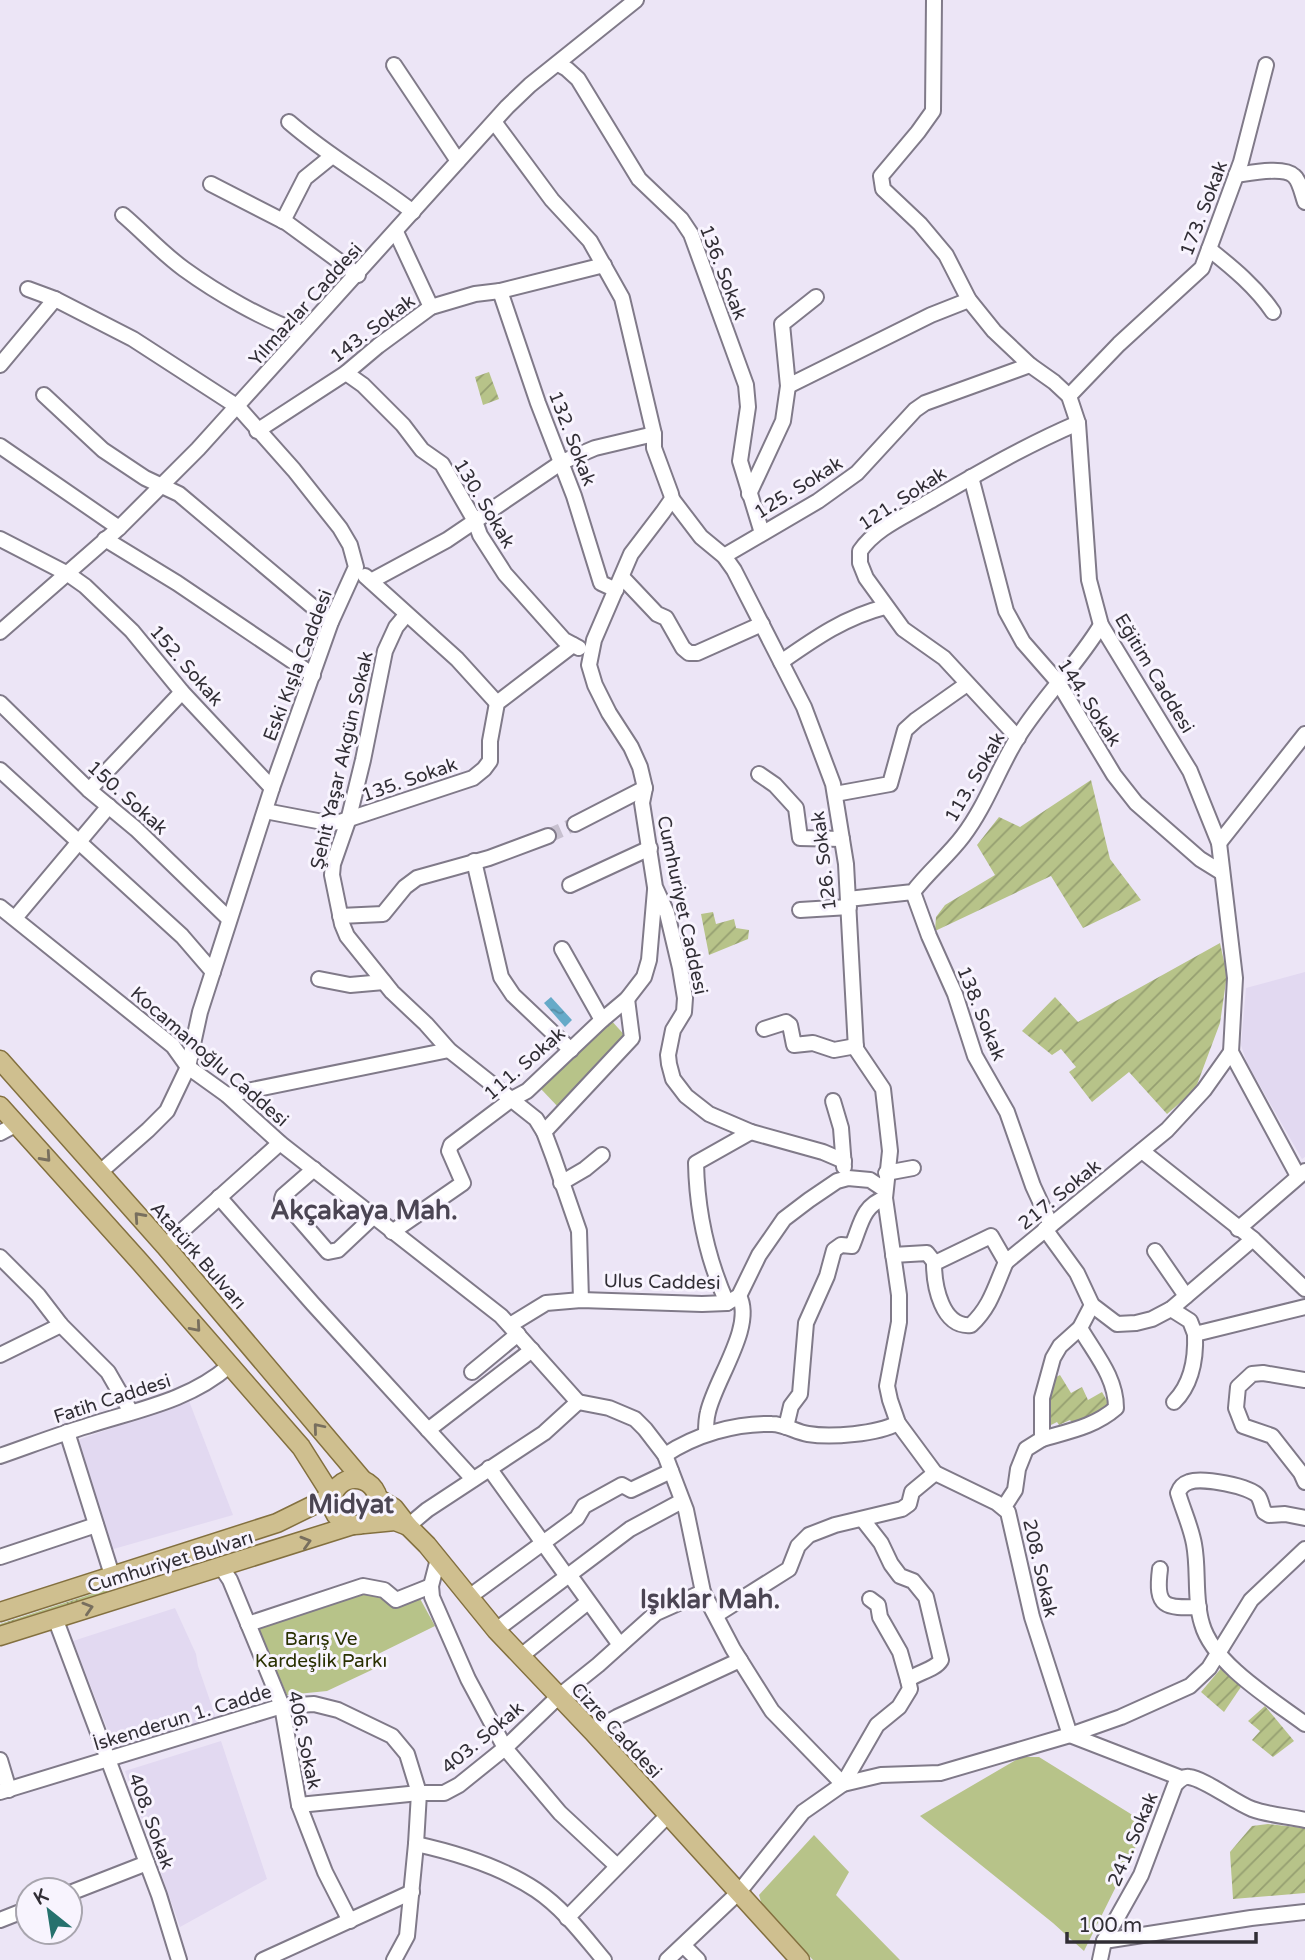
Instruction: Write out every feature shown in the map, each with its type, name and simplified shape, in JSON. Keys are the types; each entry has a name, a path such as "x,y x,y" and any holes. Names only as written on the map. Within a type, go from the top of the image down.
{"main road":[{"name":"Atatürk Bulvarı","path":"0,1060 165,1246 362,1479"},
{"path":"0,1106 301,1447 332,1496 334,1512 338,1518 356,1525 367,1522 377,1513 379,1499 373,1486 362,1479 355,1478 340,1483 332,1496"},
{"path":"307,1508 320,1490 318,1473"},
{"name":"Cumhuriyet Bulvarı","path":"0,1612 277,1523 332,1496"},
{"name":"Cizre Caddesi","path":"379,1499 394,1508 496,1630 592,1731 800,1960"},
{"name":"Cumhuriyet Bulvarı","path":"0,1636 356,1525 395,1521 408,1526"}],"street":[{"name":"Yılmazlar Caddesi","path":"0,632 118,528 238,407 302,333 530,85 636,0"},
{"path":"934,0 933,111 881,176 883,188 946,255 969,300 995,331 1030,365 1069,396"},
{"name":"136. Sokak","path":"558,64 567,68 578,79 639,179 681,219 691,234 746,385 748,407 740,461 762,533"},
{"path":"394,65 458,161"},
{"name":"173. Sokak","path":"1069,396 1119,344 1202,268 1236,175 1266,65"},
{"path":"289,122 331,156 413,212"},
{"path":"495,123 552,200 590,241 622,299 654,434 654,448 672,499 631,554 590,653"},
{"path":"283,221 305,178 331,156"},
{"path":"1236,175 1276,171 1290,173 1296,177 1305,202"},
{"path":"211,184 283,221 358,275"},
{"path":"123,215 183,268 235,300 302,333"},
{"path":"396,232 431,307"},
{"path":"1209,250 1231,266 1273,312"},
{"name":"143. Sokak","path":"257,431 346,373 378,345 431,307 475,294 500,291 604,265"},
{"path":"28,289 55,299 133,339 238,407 294,470 340,528 350,545 356,567 457,659 497,703 573,645"},
{"name":"132. Sokak","path":"500,291 538,403 562,462 601,583 619,583 657,614 666,618 683,648 689,653 697,653 762,624"},
{"path":"749,494 783,421 788,386 782,324 816,297"},
{"path":"0,365 55,299"},
{"path":"788,386 931,315 969,300"},
{"name":"125. Sokak","path":"724,556 818,501 857,473 915,410 925,403 1030,365"},
{"name":"130. Sokak","path":"346,373 363,385 422,450 442,464 475,521 480,535 505,574 564,640 590,653"},
{"path":"44,395 103,450 145,478 179,494 331,622"},
{"name":"Eğitim Caddesi","path":"1069,396 1078,423 1089,580 1101,625 1190,771 1219,843 1235,978 1231,1052"},
{"name":"121. Sokak","path":"1018,738 944,658 903,629 866,578 860,563 860,551 877,533 971,477 1033,442 1078,423"},
{"path":"371,581 447,540 562,462 595,448 654,434"},
{"path":"0,446 118,528"},
{"name":"144. Sokak","path":"971,477 1006,611 1023,642 1058,682 1114,775 1136,803 1200,859 1221,872"},
{"name":"126. Sokak","path":"672,499 701,537 724,556 734,570 809,719 834,784 849,903 856,1046 883,1089 890,1151 885,1194 893,1255"},
{"name":"152. Sokak","path":"0,539 68,574 85,586 132,631 182,692 272,788"},
{"path":"105,539 177,583 313,675"},
{"name":"Eski Kışla Caddesi","path":"99,1173 167,1111 188,1067 212,972 272,788 331,622 356,567"},
{"path":"781,662 829,629 862,612 885,607"},
{"name":"Şehit Yaşar Akgün Sokak","path":"406,615 384,650 363,760 332,875 340,916 347,936 384,982 449,1050 536,1119 544,1132"},
{"name":"113. Sokak","path":"913,892 931,868 945,857 964,834 1018,738 1058,682 1087,649 1101,625"},
{"name":"Cumhuriyet Caddesi","path":"590,653 589,665 595,685 631,747 645,788 642,803 655,887 667,913 685,998 684,1012 673,1030 668,1055 673,1079 686,1096 709,1114 751,1132 823,1152 844,1161"},
{"path":"835,794 890,784 905,730 967,684"},
{"path":"89,790 182,692"},
{"name":"150. Sokak","path":"0,703 89,790 136,828 229,919"},
{"name":"135. Sokak","path":"265,811 328,823 348,821 473,778 490,761 490,741 497,703"},
{"path":"1219,843 1305,734"},
{"path":"0,770 183,936 212,972"},
{"path":"759,774 775,785 796,808 800,838 842,839"},
{"path":"575,824 645,788"},
{"path":"15,918 109,806"},
{"path":"340,916 383,914 405,887 417,878 489,858 548,835"},
{"path":"570,885 650,848"},
{"path":"474,861 501,977 513,995 571,1050"},
{"name":"111. Sokak","path":"392,1232 463,1183 449,1147 512,1099 527,1091 627,999 644,978 655,887"},
{"path":"800,910 913,892"},
{"name":"138. Sokak","path":"913,892 929,936 956,994 975,1056 1007,1112 1048,1227 1077,1273 1092,1305"},
{"name":"Kocamanoğlu Caddesi","path":"0,908 173,1046 188,1067 227,1094 280,1143 488,1305 514,1329 578,1402"},
{"path":"562,949 602,1020"},
{"path":"319,979 350,985 384,982"},
{"path":"581,1300 579,1231 544,1132 632,1038 627,999"},
{"path":"764,1029 786,1022 790,1025 794,1045 813,1042 834,1050 856,1046"},
{"path":"227,1094 449,1050"},
{"path":"1231,1052 1302,1173 1238,1229"},
{"name":"217. Sokak","path":"1006,1262 1167,1130 1204,1090 1231,1052"},
{"path":"786,1427 791,1406 800,1394 806,1323 827,1276 830,1258 834,1250 841,1245 852,1246 866,1211 885,1194 870,1180 845,1178 841,1128 834,1101"},
{"path":"0,1133 17,1125"},
{"path":"706,1434 708,1411 738,1340 743,1310 715,1275 702,1230 696,1192 696,1163 751,1132"},
{"path":"165,1246 280,1143"},
{"path":"1142,1151 1253,1239 1305,1289"},
{"path":"561,1183 602,1155"},
{"path":"886,1173 913,1168"},
{"path":"314,1169 282,1199 328,1252 338,1250 373,1217"},
{"name":"Ulus Caddesi","path":"472,1372 514,1329 546,1303 581,1300 702,1304 733,1299 784,1219 845,1178"},
{"path":"219,1197 473,1479"},
{"path":"893,1255 927,1254 934,1263 934,1282 946,1311 953,1322 962,1326 971,1325 994,1296 1006,1262 991,1236 934,1263"},
{"path":"1042,1438 1042,1398 1053,1358 1060,1346 1080,1328 1092,1305 1117,1324 1144,1321 1171,1310 1253,1239"},
{"path":"1155,1251 1186,1296"},
{"name":"208. Sokak","path":"893,1255 899,1295 899,1322 887,1386 898,1423 935,1473 1004,1507 1008,1512 1039,1641 1070,1735"},
{"path":"0,1257 108,1372 131,1412"},
{"path":"1195,1334 1305,1307"},
{"path":"1171,1310 1190,1321 1195,1334 1195,1362 1182,1394 1174,1402"},
{"path":"0,1355 61,1325"},
{"path":"1004,1507 1015,1490 1017,1469 1026,1449 1042,1438 1082,1428 1116,1408 1116,1396 1111,1380 1080,1328"},
{"path":"429,1430 532,1350"},
{"name":"Fatih Caddesi","path":"0,1456 186,1395 212,1381 229,1366"},
{"path":"1305,1380 1263,1373 1252,1374 1238,1387 1236,1408 1243,1426 1272,1436 1305,1482"},
{"path":"408,1526 489,1468 544,1433 578,1402 609,1408 635,1419 661,1451 671,1471 682,1501 703,1592 740,1660 772,1711 843,1784"},
{"path":"661,1451 706,1434 741,1426 774,1424 808,1434 825,1435 886,1429 898,1423"},
{"path":"67,1432 112,1575"},
{"path":"489,1468 620,1645"},
{"path":"469,1597 577,1518 584,1507 622,1485 631,1490 671,1471"},
{"path":"716,1615 789,1569 799,1546 809,1535 835,1525 902,1509 909,1504 912,1492 935,1473"},
{"path":"1305,1518 1285,1514 1269,1515 1264,1512 1257,1495 1249,1490 1207,1480 1190,1481 1181,1486 1178,1493 1194,1544 1202,1625 1218,1652 1236,1671 1305,1724"},
{"path":"496,1630 630,1529 682,1501"},
{"path":"863,1520 881,1543 891,1564 901,1576 913,1581 929,1603 928,1610 942,1660 939,1665 908,1680"},
{"path":"0,1557 96,1525"},
{"path":"667,1960 739,1892 803,1812 843,1784 881,1775 940,1773 1070,1735 1133,1712 1190,1686 1209,1668 1251,1600 1305,1549"},
{"path":"438,1559 431,1586 432,1597 468,1679 505,1748 560,1813 617,1866"},
{"name":"406. Sokak","path":"222,1568 230,1580 282,1706 299,1805 325,1872 350,1921"},
{"path":"1160,1569 1157,1587 1165,1604 1170,1608 1199,1607"},
{"path":"248,1624 363,1587 384,1590 396,1600 431,1586"},
{"name":"403. Sokak","path":"299,1805 444,1793 459,1785 505,1748 558,1697 656,1613 703,1592"},
{"path":"843,1784 877,1725 899,1707 910,1689 900,1652 880,1616 878,1605 870,1599"},
{"path":"521,1656 588,1602"},
{"name":"408. Sokak","path":"55,1618 159,1895 179,1960"},
{"path":"592,1731 740,1660"},
{"name":"İskenderun 1. Cadde","path":"4,1791 282,1706 314,1704 338,1710 391,1736 407,1754 419,1793"},
{"path":"1070,1735 1181,1778"},
{"path":"0,1760 4,1791"},
{"name":"241. Sokak","path":"1100,1960 1104,1941 1141,1875 1175,1785 1181,1778 1188,1777 1203,1783 1256,1811 1305,1821"},
{"path":"394,1960 407,1936 419,1793"},
{"path":"567,1918 667,1816"},
{"path":"416,1844 457,1853 510,1875 538,1891 567,1918 604,1960"},
{"path":"84,1888 147,1863"},
{"path":"263,1960 412,1892"},
{"path":"1104,1941 1305,1912"},
{"path":"684,1945 698,1960"}],"shaded area":[{"path":"1305,972 1305,1157 1302,1159 1247,1063 1241,1045 1246,988"},
{"path":"189,1401 233,1515 110,1550 75,1441"},
{"path":"175,1608 196,1654 216,1718 118,1749 114,1746 73,1641"},
{"path":"221,1741 267,1879 180,1927 125,1771"}],"green space":[{"path":"489,372 499,399 483,405 475,377"},
{"path":"1091,780 1110,859 1141,900 1083,928 1051,876 935,931 936,917 945,905 995,875 977,845 999,817 1020,827"},
{"path":"713,912 716,924 734,919 736,928 749,930 748,939 709,955 701,914"},
{"path":"1220,943 1227,975 1220,1023 1195,1090 1167,1114 1129,1072 1092,1102 1069,1072 1076,1067 1061,1049 1052,1055 1022,1031 1055,997 1078,1022"},
{"path":"610,1019 628,1039 560,1109 541,1089"},
{"path":"1060,1375 1071,1393 1082,1387 1088,1400 1102,1392 1110,1406 1074,1425 1070,1420 1049,1426 1045,1402 1053,1379"},
{"name":"Barış Ve Kardeşlik Parkı","path":"371,1586 394,1603 418,1595 435,1626 372,1657 378,1667 327,1691 287,1695 258,1628"},
{"path":"107,1589 108,1595 0,1630 0,1624"},
{"path":"1223,1666 1243,1684 1224,1712 1201,1692"},
{"path":"1265,1706 1294,1741 1273,1757 1252,1740 1260,1731 1248,1721"},
{"path":"1021,1757 1039,1757 1147,1824 1084,1951 920,1816"},
{"path":"1268,1824 1305,1828 1305,1893 1233,1899 1230,1852 1252,1826"},
{"path":"814,1835 849,1872 836,1895 900,1960 813,1960 763,1908 759,1895"}],"water":[{"path":"551,997 572,1020 565,1027 544,1003"}],"tunnel":[{"path":"548,836 575,824"}],"district":[{"name":"Akçakaya Mah.","path":"364,1210"},
{"name":"Midyat","path":"351,1504"},
{"name":"Işıklar Mah.","path":"710,1599"}]}
